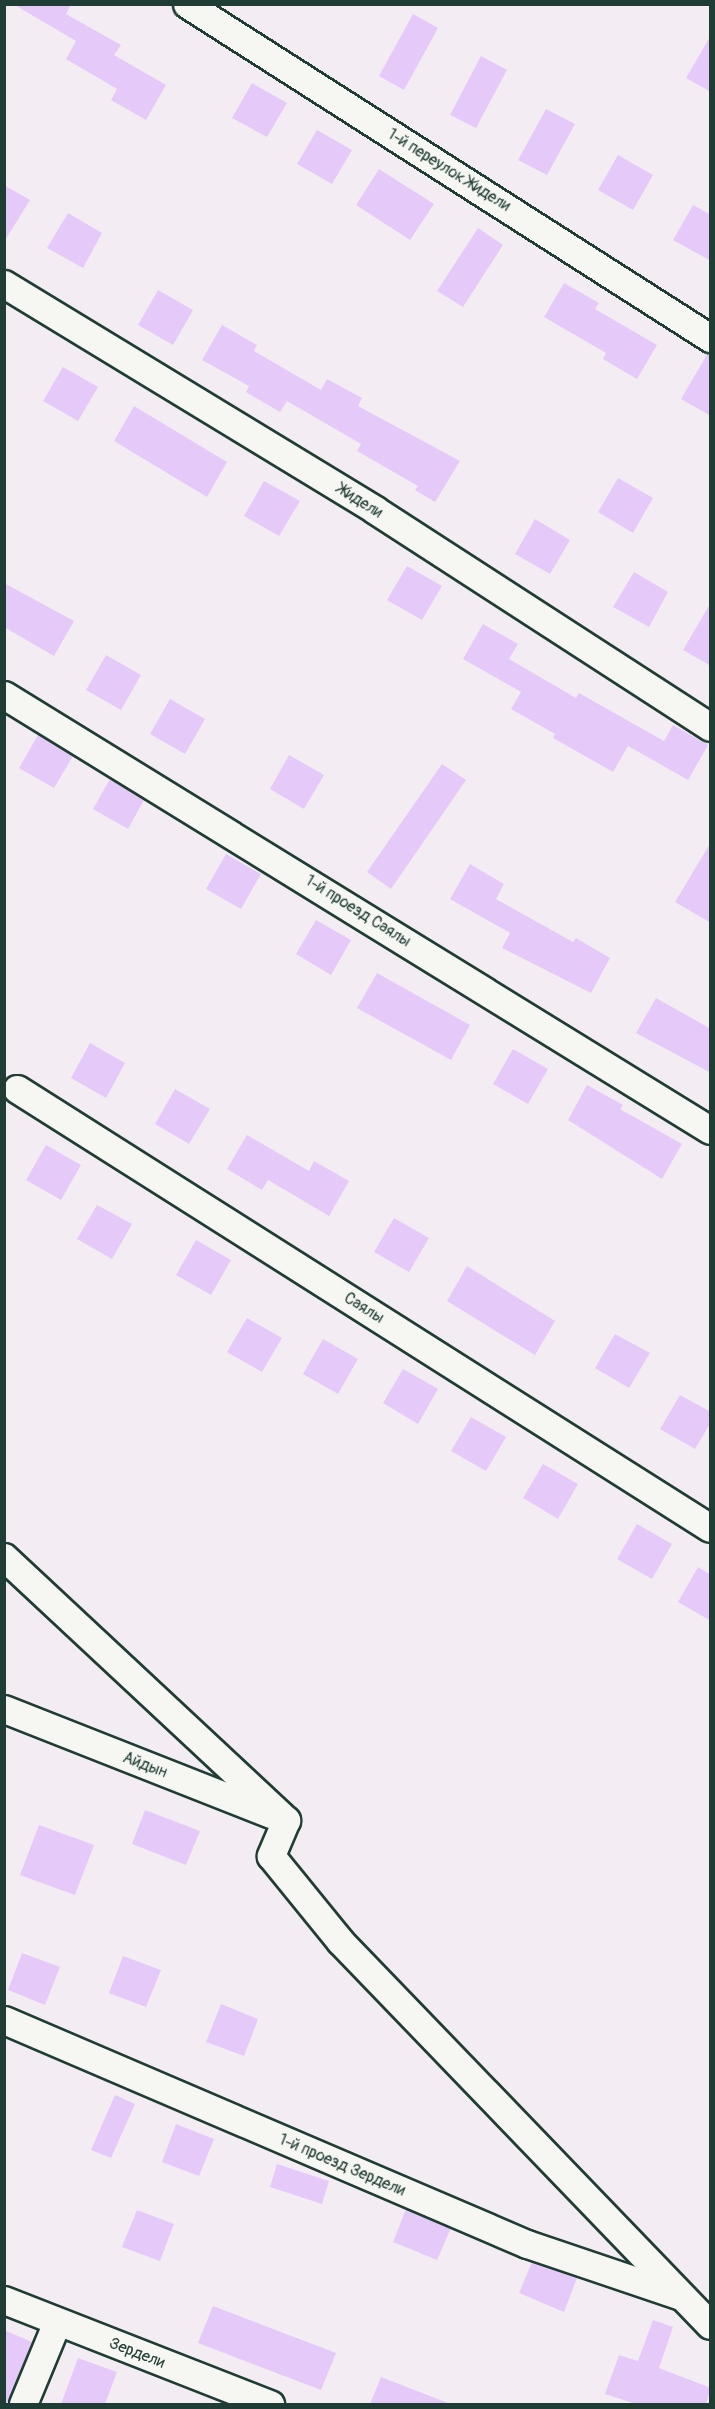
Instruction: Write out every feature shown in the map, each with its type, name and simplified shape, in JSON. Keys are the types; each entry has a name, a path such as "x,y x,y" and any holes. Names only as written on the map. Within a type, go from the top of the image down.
{"street":[{"name":"1-й переулок Жидели","path":"187,4 711,338"},
{"name":"Жидели","path":"4,284 375,510 711,727"},
{"name":"1-й проезд Саялы","path":"4,695 711,1130"},
{"name":"Саялы","path":"17,1089 711,1528"},
{"path":"4,1557 286,1820 271,1856 340,1941 711,2325"},
{"name":"Айдын","path":"4,1709 286,1820"},
{"name":"1-й проезд Зердели","path":"4,2020 527,2244 684,2297"},
{"name":"Зердели","path":"4,2300 270,2404"},
{"path":"23,2404 57,2322"}],"building":[{"path":"13,4 71,4 66,14 121,45 114,55 166,85 146,120 111,100 117,89 66,59 76,41"},
{"path":"413,14 438,28 404,90 379,76"},
{"path":"711,35 711,92 686,78"},
{"path":"481,56 507,70 476,128 450,115"},
{"path":"252,83 287,103 267,137 232,118"},
{"path":"546,109 575,124 547,175 518,160"},
{"path":"317,130 352,150 332,184 297,164"},
{"path":"618,155 653,175 633,210 598,190"},
{"path":"379,169 434,204 410,240 356,205"},
{"path":"4,185 30,200 4,242"},
{"path":"693,205 711,215 711,261 673,240"},
{"path":"68,213 102,233 83,268 47,248"},
{"path":"478,228 503,245 463,307 437,291"},
{"path":"564,283 599,303 595,309 657,345 637,379 603,359 606,353 544,317"},
{"path":"158,290 193,310 173,345 138,325"},
{"path":"222,325 257,345 254,351 321,390 327,379 362,398 358,406 460,461 435,502 415,490 418,486 357,451 361,444 287,401 280,412 246,392 249,386 202,360"},
{"path":"708,353 711,354 711,416 681,399"},
{"path":"63,367 98,387 78,421 43,401"},
{"path":"134,406 227,462 207,497 114,441"},
{"path":"618,478 653,498 633,533 598,512"},
{"path":"264,481 300,501 279,536 244,516"},
{"path":"535,519 570,540 550,574 515,554"},
{"path":"407,566 442,586 422,620 387,600"},
{"path":"634,572 668,592 649,627 613,607"},
{"path":"4,583 74,621 54,656 4,627"},
{"path":"711,602 711,666 683,650"},
{"path":"483,624 518,644 509,659 576,698 579,693 664,741 673,725 708,745 688,780 628,746 613,772 553,738 555,734 511,709 521,692 463,659"},
{"path":"106,655 141,675 121,710 86,690"},
{"path":"170,699 205,719 185,754 150,734"},
{"path":"38,735 73,756 54,788 19,768"},
{"path":"289,755 324,775 304,809 270,789"},
{"path":"442,764 466,780 391,889 367,872"},
{"path":"110,779 144,800 128,829 93,809"},
{"path":"711,842 711,923 675,902"},
{"path":"226,854 261,874 241,909 206,889"},
{"path":"470,864 504,884 496,899 573,942 576,938 610,958 591,993 502,948 510,933 450,899"},
{"path":"316,920 351,940 331,975 296,954"},
{"path":"377,973 470,1025 451,1060 357,1008"},
{"path":"656,998 711,1029 711,1073 636,1033"},
{"path":"90,1043 125,1063 106,1098 71,1078"},
{"path":"513,1049 548,1069 528,1104 493,1084"},
{"path":"587,1085 623,1105 620,1109 682,1144 662,1179 568,1120"},
{"path":"175,1089 210,1109 189,1144 155,1124"},
{"path":"247,1135 309,1171 314,1161 349,1181 329,1216 268,1180 262,1190 227,1169"},
{"path":"46,1145 81,1165 61,1200 26,1180"},
{"path":"97,1205 132,1224 112,1259 77,1239"},
{"path":"394,1218 429,1238 409,1272 374,1252"},
{"path":"196,1240 231,1260 211,1295 176,1275"},
{"path":"467,1266 555,1321 535,1355 447,1301"},
{"path":"247,1318 282,1338 262,1372 227,1352"},
{"path":"615,1334 650,1353 629,1388 595,1368"},
{"path":"323,1339 358,1359 338,1394 303,1374"},
{"path":"403,1369 438,1389 418,1424 383,1403"},
{"path":"680,1395 711,1412 711,1422 695,1449 660,1429"},
{"path":"471,1417 506,1437 486,1471 451,1451"},
{"path":"543,1464 578,1484 558,1519 523,1498"},
{"path":"637,1524 672,1544 652,1579 617,1559"},
{"path":"698,1567 711,1575 711,1621 678,1602"},
{"path":"145,1810 200,1831 186,1865 132,1844"},
{"path":"39,1825 94,1845 75,1895 20,1875"},
{"path":"22,1953 60,1967 45,2005 8,1990"},
{"path":"123,1956 161,1970 146,2007 109,1993"},
{"path":"221,2004 258,2019 244,2056 206,2042"},
{"path":"115,2095 135,2104 111,2158 91,2150"},
{"path":"176,2124 214,2139 199,2176 162,2162"},
{"path":"277,2164 329,2181 322,2204 270,2187"},
{"path":"406,2209 451,2228 437,2260 393,2242"},
{"path":"137,2210 174,2224 160,2261 122,2247"},
{"path":"532,2262 577,2278 564,2312 519,2293"},
{"path":"213,2306 336,2353 321,2390 198,2343"},
{"path":"653,2320 673,2327 659,2368 711,2388 706,2404 636,2404 605,2394 619,2355 638,2361"},
{"path":"4,2330 32,2342 7,2404 4,2404"},
{"path":"78,2358 117,2372 105,2404 61,2404"},
{"path":"381,2377 448,2403 370,2404"}]}
